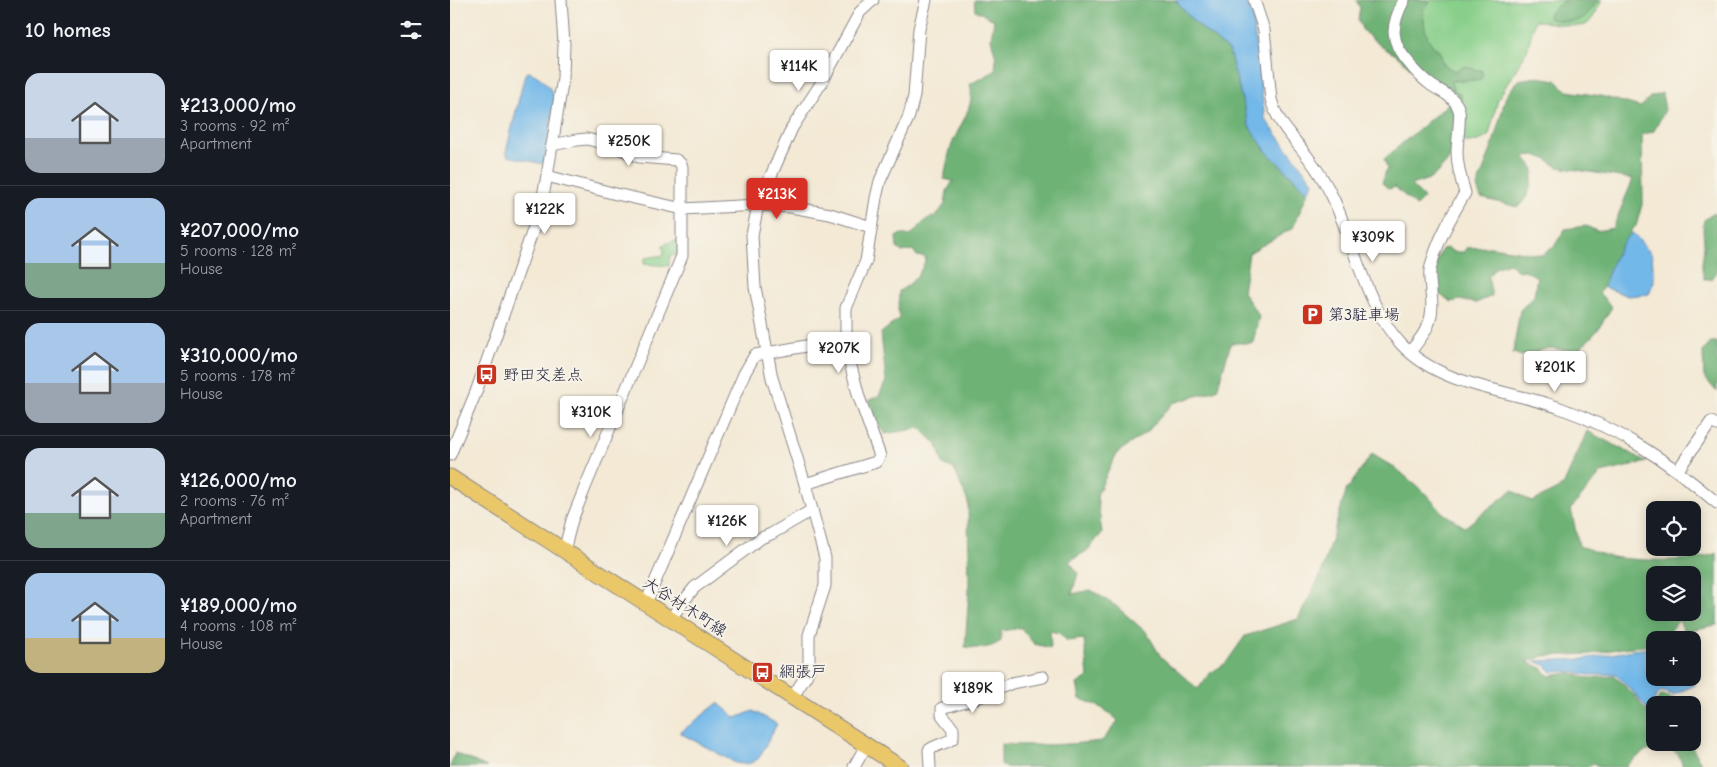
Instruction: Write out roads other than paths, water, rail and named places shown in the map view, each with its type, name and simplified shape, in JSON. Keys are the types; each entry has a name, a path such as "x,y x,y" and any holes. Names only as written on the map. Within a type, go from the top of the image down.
{"main road":[{"name":"大谷材木町線","path":"450,477 900,767"}],"street":[{"path":"450,455 476,392 537,219 547,176 563,78 564,44 561,0"},
{"path":"792,698 809,669 811,627 825,586 825,558 805,484 772,378 755,287 752,235 758,205 792,128 822,82 860,12 873,0"},
{"path":"805,484 876,462 880,456 859,397 846,339 846,308 866,261 880,181 909,116 914,96 919,29 926,0"},
{"path":"1254,0 1264,30 1271,100 1274,110 1283,126 1308,156 1326,183 1376,306 1400,344 1441,372 1470,383 1558,407 1591,420 1636,443 1678,470 1717,503"},
{"path":"1404,0 1394,24 1393,33 1396,44 1401,55 1430,84 1453,99 1460,110 1457,155 1458,170 1465,193 1444,230 1430,270 1429,284 1432,294 1428,328 1410,352"},
{"path":"552,145 588,139 614,146 639,157 676,160 682,167 682,256 586,485 572,520 564,551"},
{"path":"547,176 683,209 758,205 791,207 830,214 872,227"},
{"path":"646,603 744,374 755,355 846,339"},
{"path":"1678,470 1711,422 1717,425"},
{"path":"670,619 694,588 761,538 772,534 812,510"},
{"path":"930,767 929,750 935,745 949,742 953,738 953,729 942,715 942,708 979,698 1012,683 1043,677"},
{"path":"854,767 867,744"}],"water":[{"path":"1175,0 1243,0 1252,12 1265,119 1313,182 1308,192 1266,151 1249,126 1229,51 1193,21"},
{"path":"527,72 536,75 544,81 554,98 543,164 508,156 506,152"},
{"path":"1633,233 1652,255 1654,280 1649,294 1628,296 1604,287 1619,249 1628,236"},
{"path":"1646,649 1646,686 1693,686 1673,695 1661,691 1657,696 1646,696 1646,708 1616,674 1589,675 1565,671 1552,672 1545,665 1535,661 1584,659"},
{"path":"718,703 736,718 753,711 777,724 759,758 749,764 736,763 680,733"}],"place":[{"name":"第3駐車場","path":"1312,315"},
{"name":"野田交差点","path":"487,375"},
{"name":"網張戸","path":"763,672"}]}
